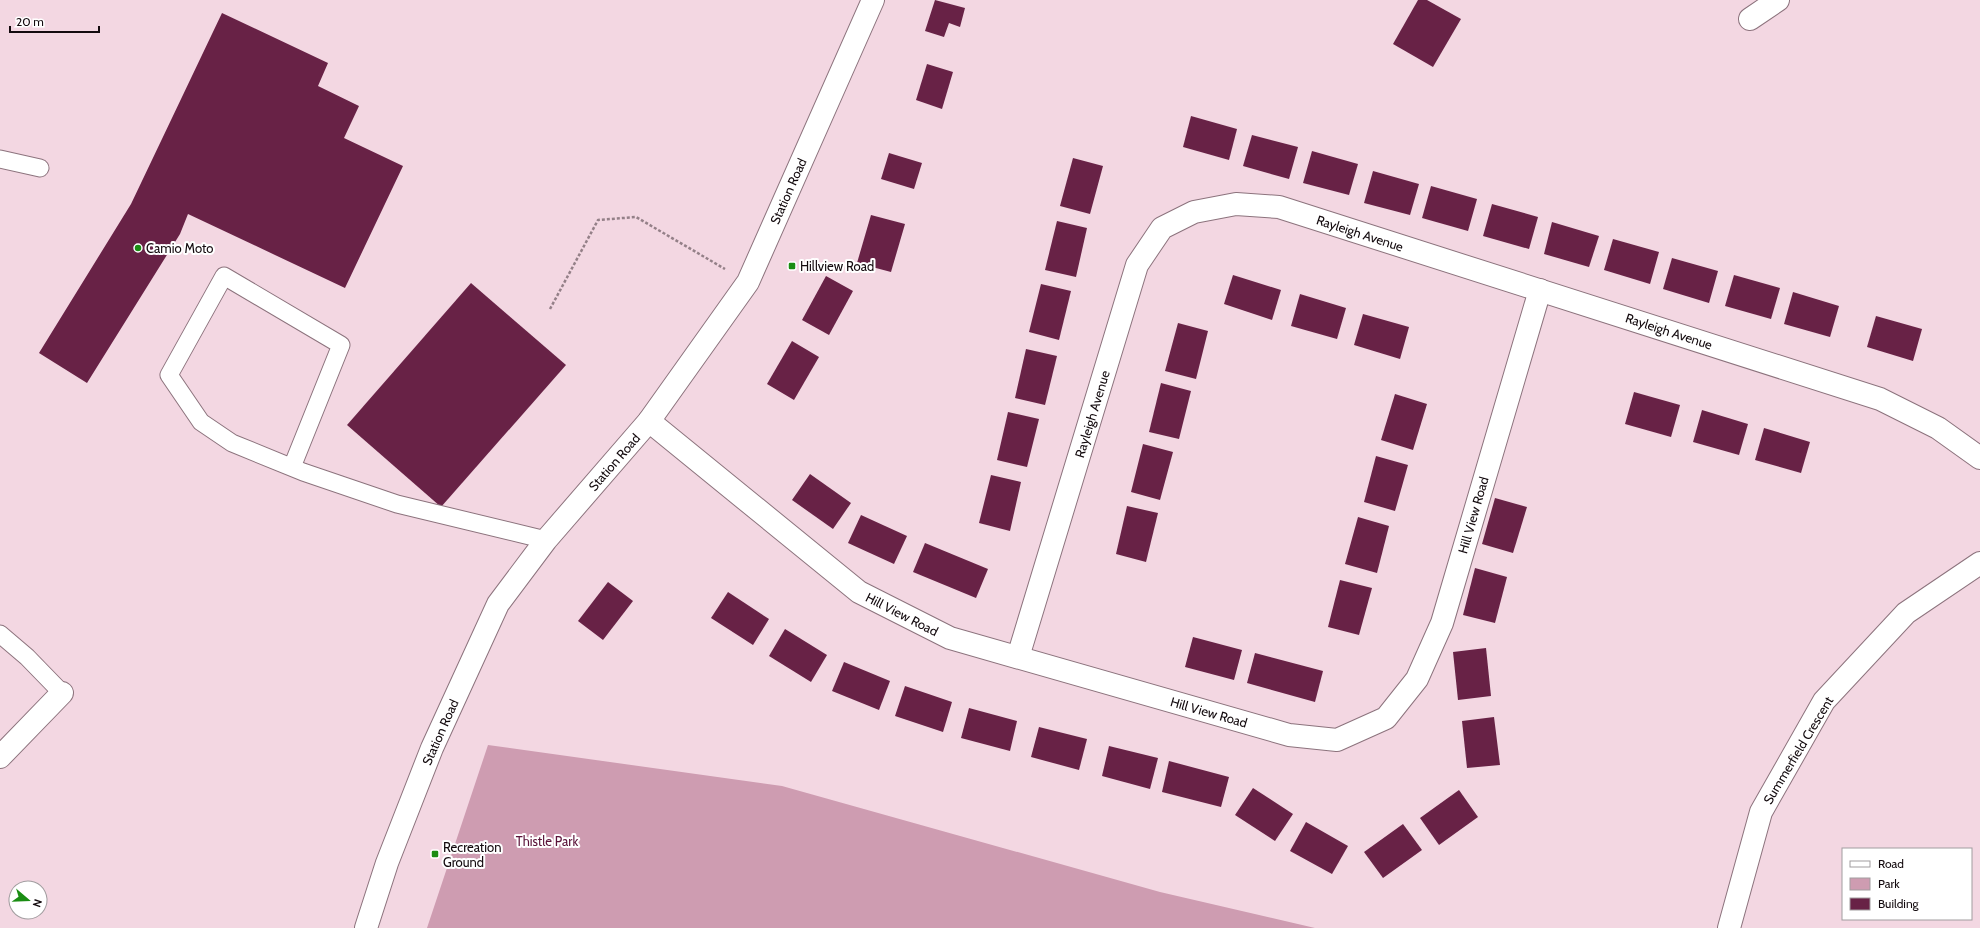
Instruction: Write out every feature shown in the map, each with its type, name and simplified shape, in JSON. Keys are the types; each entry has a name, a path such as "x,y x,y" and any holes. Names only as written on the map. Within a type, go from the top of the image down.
{"street":[{"name":"Station Road","path":"366,928 387,863 432,748 498,604 546,540 649,421 748,282 874,0"},
{"path":"1750,19 1778,0"},
{"name":"Rayleigh Avenue","path":"1018,658 1138,265 1162,228 1194,212 1236,204 1279,207 1880,399 1938,428 1980,458"},
{"name":"Hill View Road","path":"649,421 859,592 950,638 1289,734 1337,740 1386,718 1417,679 1442,623 1540,290"},
{"name":"Summerfield Crescent","path":"1729,928 1761,812 1824,701 1906,613 1980,562"},
{"path":"0,757 62,693"}],"lane":[{"path":"0,159 40,168"},
{"path":"292,467 341,345 224,276 169,375 201,422 232,443 292,467 397,504 546,540"},
{"path":"0,634 27,657 62,693"}],"path":[{"path":"550,309 598,220 636,216 748,282"}],"green space":[{"name":"Thistle Park","path":"488,745 782,786 1160,892 1315,928 427,928"}],"building":[{"path":"935,0 965,8 960,27 949,23 944,37 925,31"},
{"path":"1418,0 1427,0 1461,19 1433,67 1393,44"},
{"path":"222,13 328,63 318,86 359,106 344,138 403,166 345,288 188,214 180,234 87,383 39,353 131,204"},
{"path":"927,64 953,72 942,109 916,100"},
{"path":"1191,116 1237,129 1229,160 1183,147"},
{"path":"1252,135 1298,147 1289,179 1243,166"},
{"path":"1312,151 1358,164 1349,195 1303,183"},
{"path":"889,153 922,163 914,189 881,179"},
{"path":"1073,158 1103,166 1090,214 1060,206"},
{"path":"1373,171 1419,184 1410,215 1364,203"},
{"path":"1431,186 1477,199 1468,231 1422,218"},
{"path":"1492,204 1538,217 1529,249 1483,236"},
{"path":"871,215 905,224 891,272 857,263"},
{"path":"1057,221 1087,228 1076,277 1045,270"},
{"path":"1552,222 1599,236 1589,267 1544,254"},
{"path":"1613,239 1659,252 1650,284 1604,270"},
{"path":"1672,258 1718,271 1709,303 1663,289"},
{"path":"1233,275 1281,290 1272,320 1224,304"},
{"path":"1734,275 1780,288 1771,319 1725,306"},
{"path":"826,276 853,291 829,335 802,320"},
{"path":"471,283 566,365 441,507 347,425"},
{"path":"1041,284 1071,291 1059,340 1029,332"},
{"path":"1793,292 1839,306 1830,337 1784,324"},
{"path":"1300,294 1346,308 1337,339 1291,326"},
{"path":"1363,314 1409,327 1400,359 1354,345"},
{"path":"1876,316 1922,329 1913,361 1867,347"},
{"path":"1178,323 1208,331 1196,379 1165,371"},
{"path":"792,341 819,357 794,400 767,384"},
{"path":"1026,349 1057,356 1045,405 1015,398"},
{"path":"1161,383 1191,391 1179,439 1149,432"},
{"path":"1634,392 1680,405 1671,437 1625,424"},
{"path":"1395,394 1427,404 1413,450 1381,440"},
{"path":"1702,410 1748,424 1739,455 1693,442"},
{"path":"1008,412 1039,419 1027,467 997,460"},
{"path":"1764,428 1810,442 1801,473 1755,460"},
{"path":"1143,444 1173,452 1160,500 1131,492"},
{"path":"1376,456 1408,465 1395,511 1364,502"},
{"path":"810,474 851,503 833,529 792,500"},
{"path":"991,475 1021,482 1010,531 979,523"},
{"path":"1495,498 1527,507 1513,553 1482,544"},
{"path":"1127,506 1158,513 1146,562 1116,554"},
{"path":"861,515 907,536 894,564 848,543"},
{"path":"1358,517 1389,526 1377,573 1345,564"},
{"path":"925,543 988,569 976,598 913,572"},
{"path":"1475,568 1507,577 1495,623 1463,615"},
{"path":"1340,580 1372,588 1359,635 1328,627"},
{"path":"608,582 633,601 603,640 578,621"},
{"path":"728,592 769,619 753,645 711,618"},
{"path":"785,629 827,655 811,682 769,656"},
{"path":"1193,637 1242,650 1234,680 1185,667"},
{"path":"1486,648 1491,696 1458,700 1453,652"},
{"path":"1255,653 1323,671 1315,702 1247,683"},
{"path":"844,662 890,681 879,710 832,691"},
{"path":"905,686 952,702 943,732 895,716"},
{"path":"969,708 1017,721 1010,751 961,738"},
{"path":"1494,717 1500,765 1467,768 1462,721"},
{"path":"1039,727 1087,739 1079,770 1031,757"},
{"path":"1109,746 1158,758 1150,789 1102,776"},
{"path":"1169,761 1229,777 1221,807 1162,792"},
{"path":"1253,788 1293,814 1275,841 1235,815"},
{"path":"1459,790 1478,817 1439,845 1420,818"},
{"path":"1306,822 1348,846 1332,874 1290,851"},
{"path":"1403,824 1422,850 1383,878 1364,852"}],"place":[{"name":"Camio Moto","path":"138,248"},
{"name":"Hillview Road","path":"792,266"},
{"name":"Recreation Ground","path":"435,854"}]}
